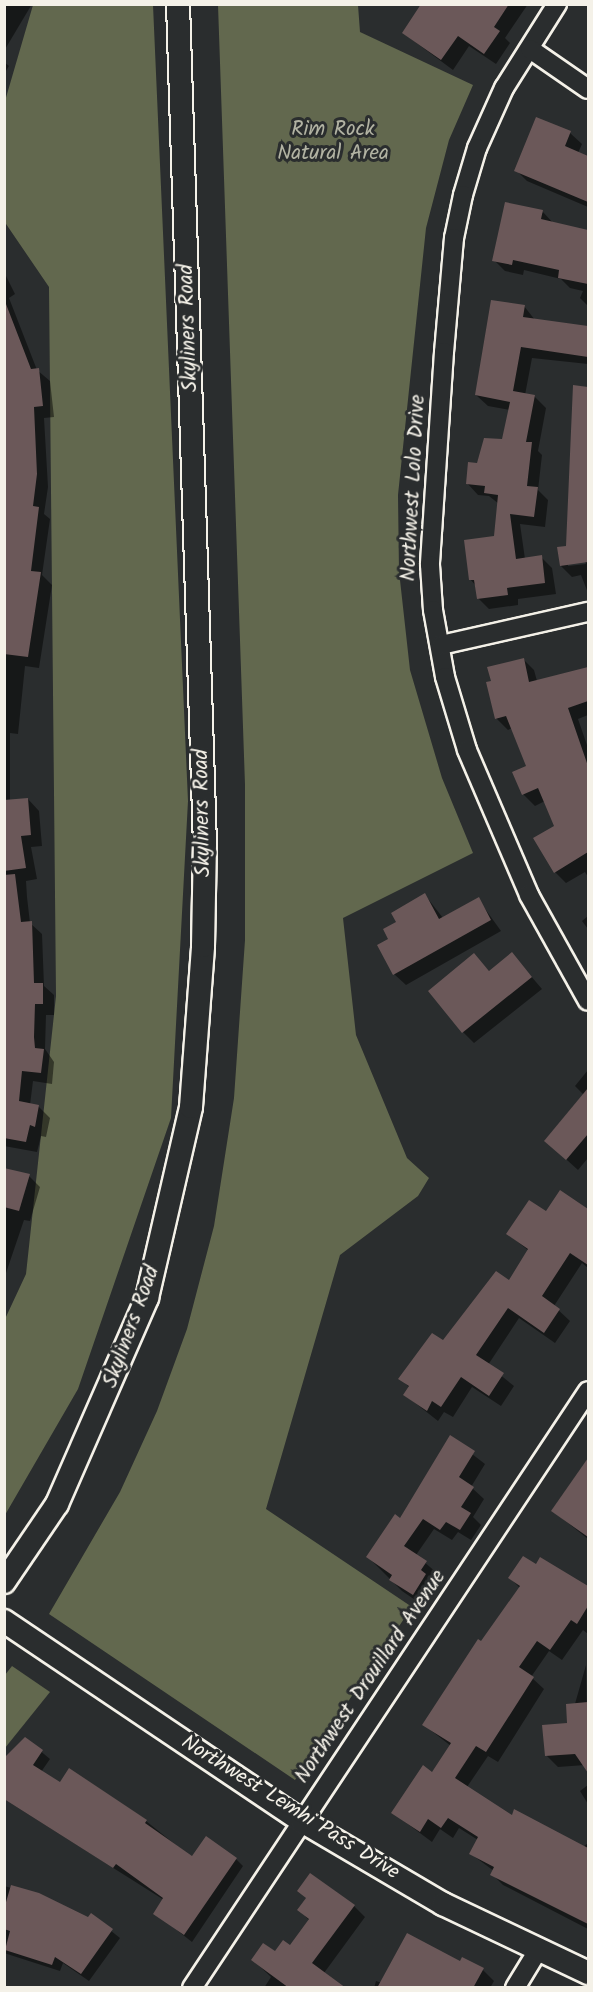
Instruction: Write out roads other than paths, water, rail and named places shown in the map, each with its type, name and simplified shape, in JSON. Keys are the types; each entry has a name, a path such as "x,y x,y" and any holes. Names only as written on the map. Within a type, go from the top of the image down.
{"street":[{"name":"Skyliners Road","path":"4,1582 57,1504 147,1298 191,1107 203,946 205,845 178,4"},
{"name":"Northwest Lolo Drive","path":"557,4 504,88 477,148 454,238 430,544 433,610 445,677 467,750 492,815 529,895 588,1001"},
{"path":"530,49 588,88"},
{"path":"441,645 588,612"},
{"name":"Northwest Drouillard Avenue","path":"192,1988 588,1391"},
{"name":"Northwest Lemhi Pass Drive","path":"4,1621 302,1821 444,1904 537,1952 588,1973"},
{"path":"514,1988 537,1952"}],"park label":[{"name":"Rim Rock Natural Area","path":"333,142"}]}
